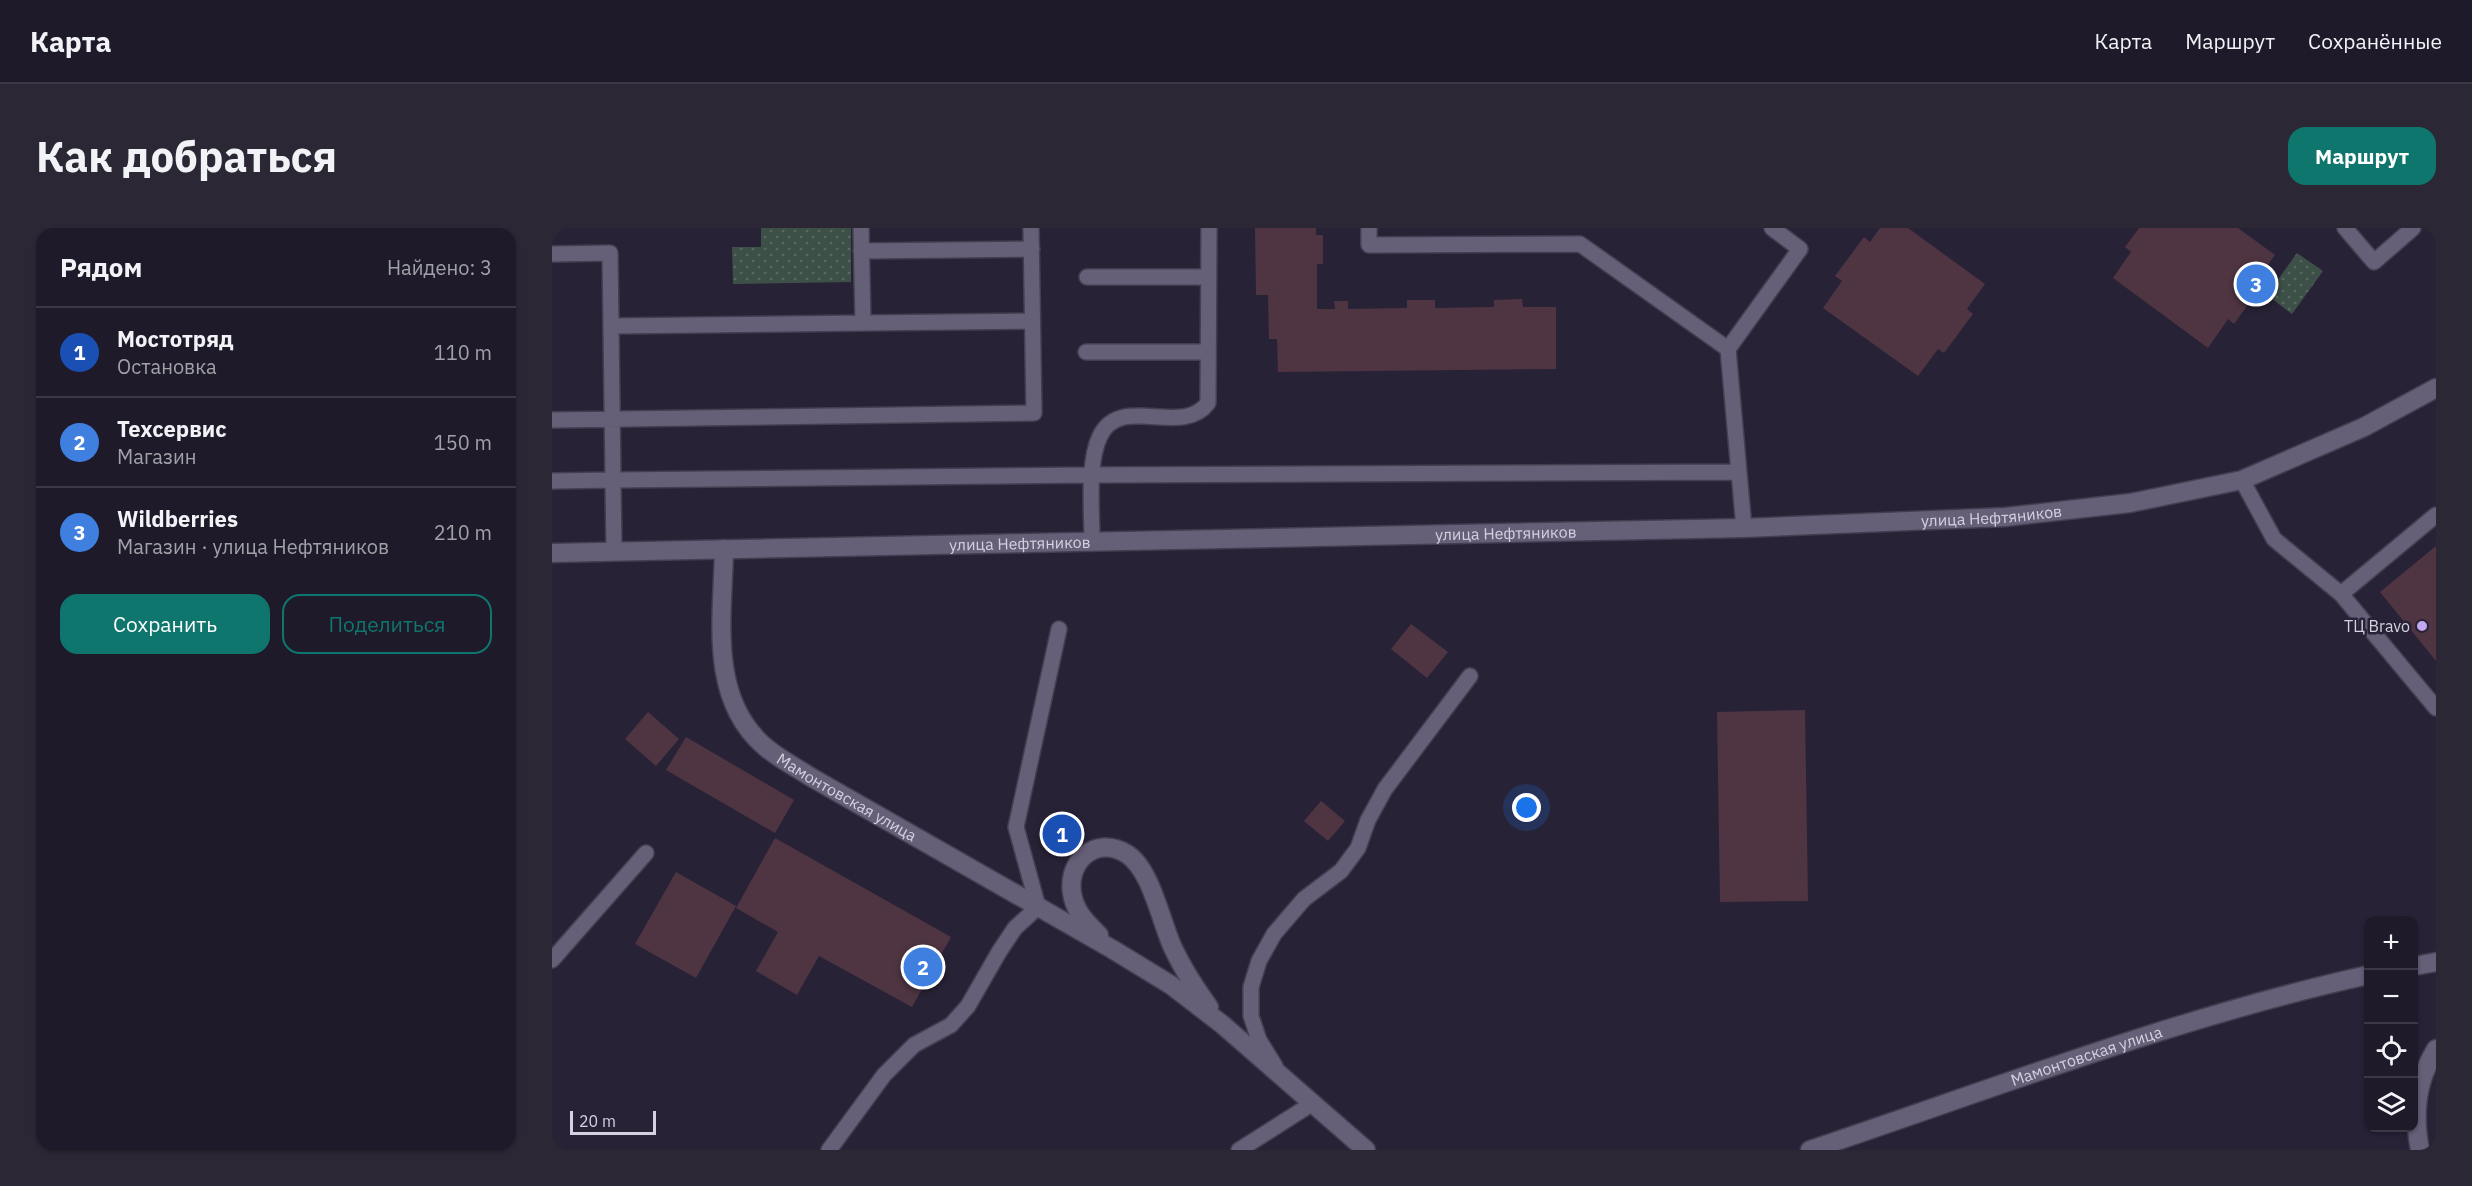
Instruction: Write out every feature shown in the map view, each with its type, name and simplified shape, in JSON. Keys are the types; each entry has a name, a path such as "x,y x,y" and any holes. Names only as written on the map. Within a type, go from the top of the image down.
{"street":[{"name":"улица Нефтяников","path":"552,554 1744,528 2005,517 2130,503 2242,480 2364,427 2436,388"},
{"name":"Мамонтовская улица","path":"724,549 723,664 734,708 762,745 809,776 1171,985 1223,1025 1366,1150"},
{"name":"Мамонтовская улица","path":"1112,949 1082,918 1073,900 1071,882 1074,867 1083,857 1096,849 1113,848 1127,854 1142,869 1191,982 1223,1025"},
{"path":"2418,965 2436,962"},
{"name":"Мамонтовская улица","path":"1810,1150 2196,1020 2295,991 2364,976"},
{"path":"2420,1150 2415,1110 2419,1086 2436,1049"}],"lane":[{"path":"861,228 862,323"},
{"path":"552,420 1034,413 1031,228"},
{"path":"1092,542 1091,475 1100,436 1110,422 1122,416 1189,417 1200,413 1208,403 1209,228"},
{"path":"1369,228 1369,245 1580,244 1728,349"},
{"path":"1744,528 1728,349 1800,249 1772,228"},
{"path":"2345,228 2374,262 2413,228"},
{"path":"861,251 1032,249"},
{"path":"552,254 610,253 614,552"},
{"path":"1087,277 1209,278"},
{"path":"611,326 1032,321"},
{"path":"1086,352 1208,352"},
{"path":"552,481 1091,475 1739,472"},
{"path":"2242,480 2274,539 2341,594 2436,708"},
{"path":"2341,594 2436,515"},
{"path":"829,1150 884,1075 914,1045 951,1025 968,1006 1015,928 1038,907 1016,827 1059,629"},
{"path":"1280,1074 1259,1040 1251,1016 1251,987 1259,961 1274,934 1304,899 1341,871 1358,848 1368,820 1385,789 1470,676"},
{"path":"552,960 646,853"},
{"path":"1239,1150 1313,1103"}],"green space":[{"path":"761,228 851,228 851,282 733,284 732,247 761,247"},
{"path":"2297,253 2323,271 2292,314 2267,295"}],"building":[{"path":"1255,228 1316,228 1316,235 1323,235 1323,264 1317,264 1317,309 1335,309 1334,301 1348,301 1348,309 1407,308 1407,300 1435,300 1435,308 1494,307 1494,300 1522,299 1523,307 1556,307 1556,369 1278,372 1277,339 1269,339 1268,295 1256,295"},
{"path":"1880,228 1908,228 1985,284 1967,309 1973,314 1944,353 1938,349 1918,376 1823,308 1842,281 1835,276 1864,237 1870,242"},
{"path":"2139,228 2238,228 2275,255 2256,281 2262,285 2234,324 2228,319 2208,348 2113,278 2131,252 2125,247"},
{"name":"ТЦ Bravo","path":"2436,546 2436,661 2380,592"},
{"path":"1411,624 1448,652 1427,678 1391,649"},
{"path":"1805,710 1808,901 1720,902 1717,712"},
{"path":"648,712 679,739 656,766 625,739"},
{"path":"686,737 794,800 775,833 666,770"},
{"path":"1321,801 1345,821 1328,841 1304,821"},
{"path":"775,838 951,937 912,1007 819,956 797,995 756,971 778,932 736,908"},
{"path":"676,872 736,906 696,978 635,944"}],"place":[{"name":"Wildberries","path":"2256,284"},
{"name":"ТЦ Bravo","path":"2422,626"},
{"name":"Мостотряд","path":"1062,834"},
{"name":"Техсервис","path":"923,967"}]}
